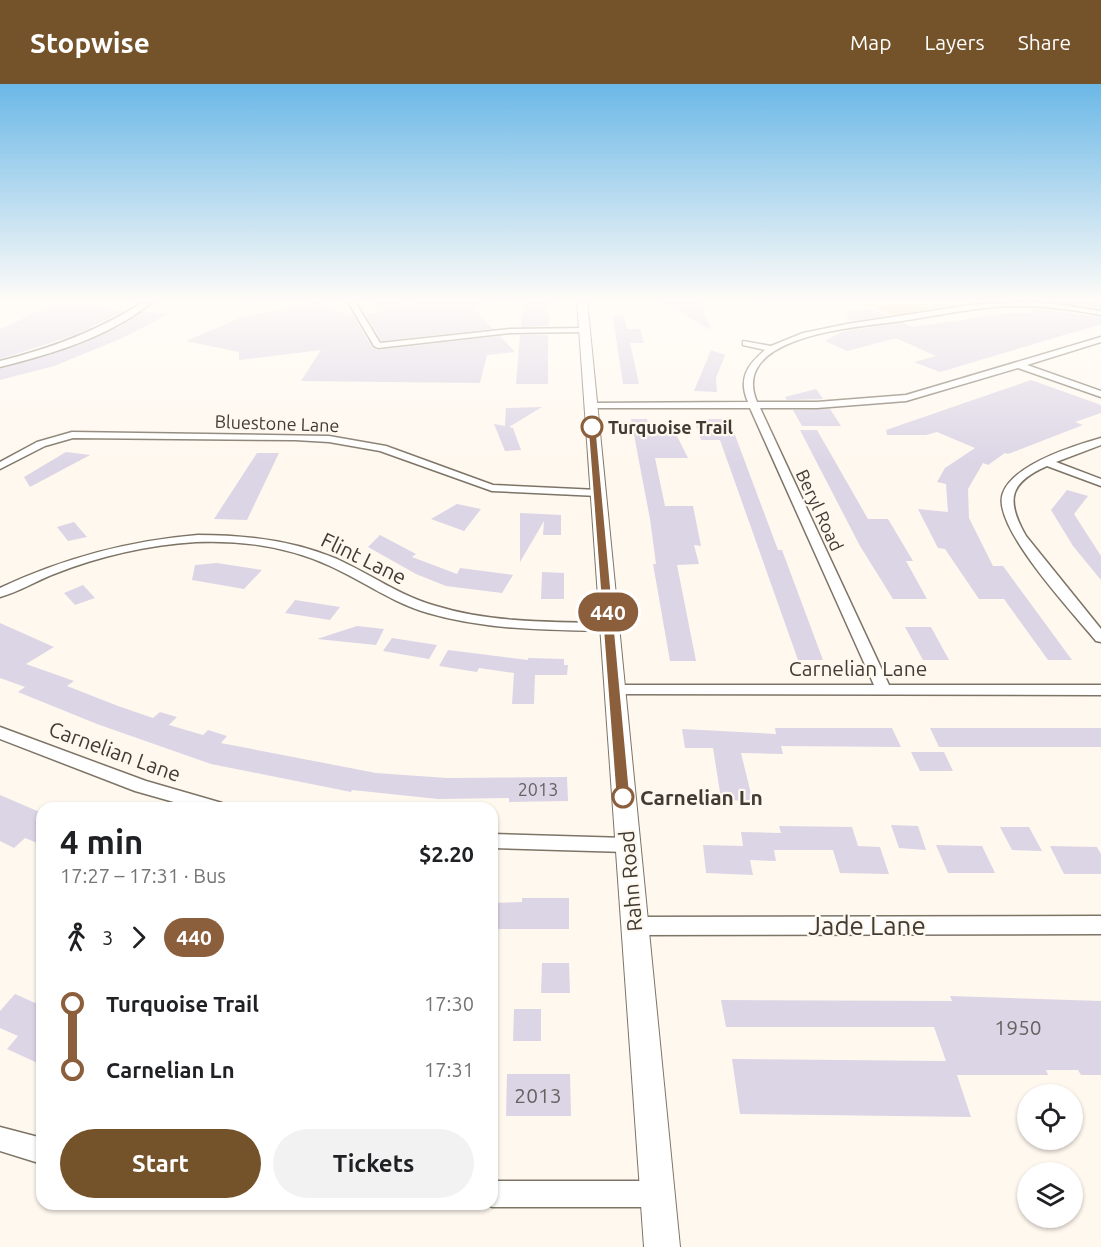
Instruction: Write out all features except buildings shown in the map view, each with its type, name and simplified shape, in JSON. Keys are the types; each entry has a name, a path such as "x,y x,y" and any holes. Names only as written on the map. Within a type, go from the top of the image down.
{"street":[{"path":"0,364 33,354"},
{"name":"Rahn Road","path":"586,354 626,844 662,1247"},
{"name":"Beryl Road","path":"765,354 754,363 748,375 748,390 884,690"},
{"path":"591,405 848,404 906,398 1052,354"},
{"path":"1018,365 1101,394"},
{"name":"Bluestone Lane","path":"0,466 56,438 72,435 329,439 382,448 492,488 598,493"},
{"path":"1101,441 1026,473 1016,481 1007,495 1008,513 1018,534 1101,638"},
{"path":"1049,463 1101,483"},
{"name":"Flint Lane","path":"0,593 46,572 112,552 165,542 233,540 299,549 334,562 409,602 452,614 532,625 609,627"},
{"name":"Carnelian Lane","path":"615,690 1101,690"},
{"name":"Carnelian Lane","path":"0,733 141,786 196,802"},
{"path":"498,841 626,844"},
{"name":"Jade Lane","path":"633,926 1101,925"},
{"path":"0,1139 36,1149"},
{"path":"498,1194 657,1194"}],"bus line":[{"name":"440","path":"592,427 623,797"}],"place":[{"name":"Turquoise Trail","path":"592,427"},
{"name":"Carnelian Ln","path":"623,797"}]}
